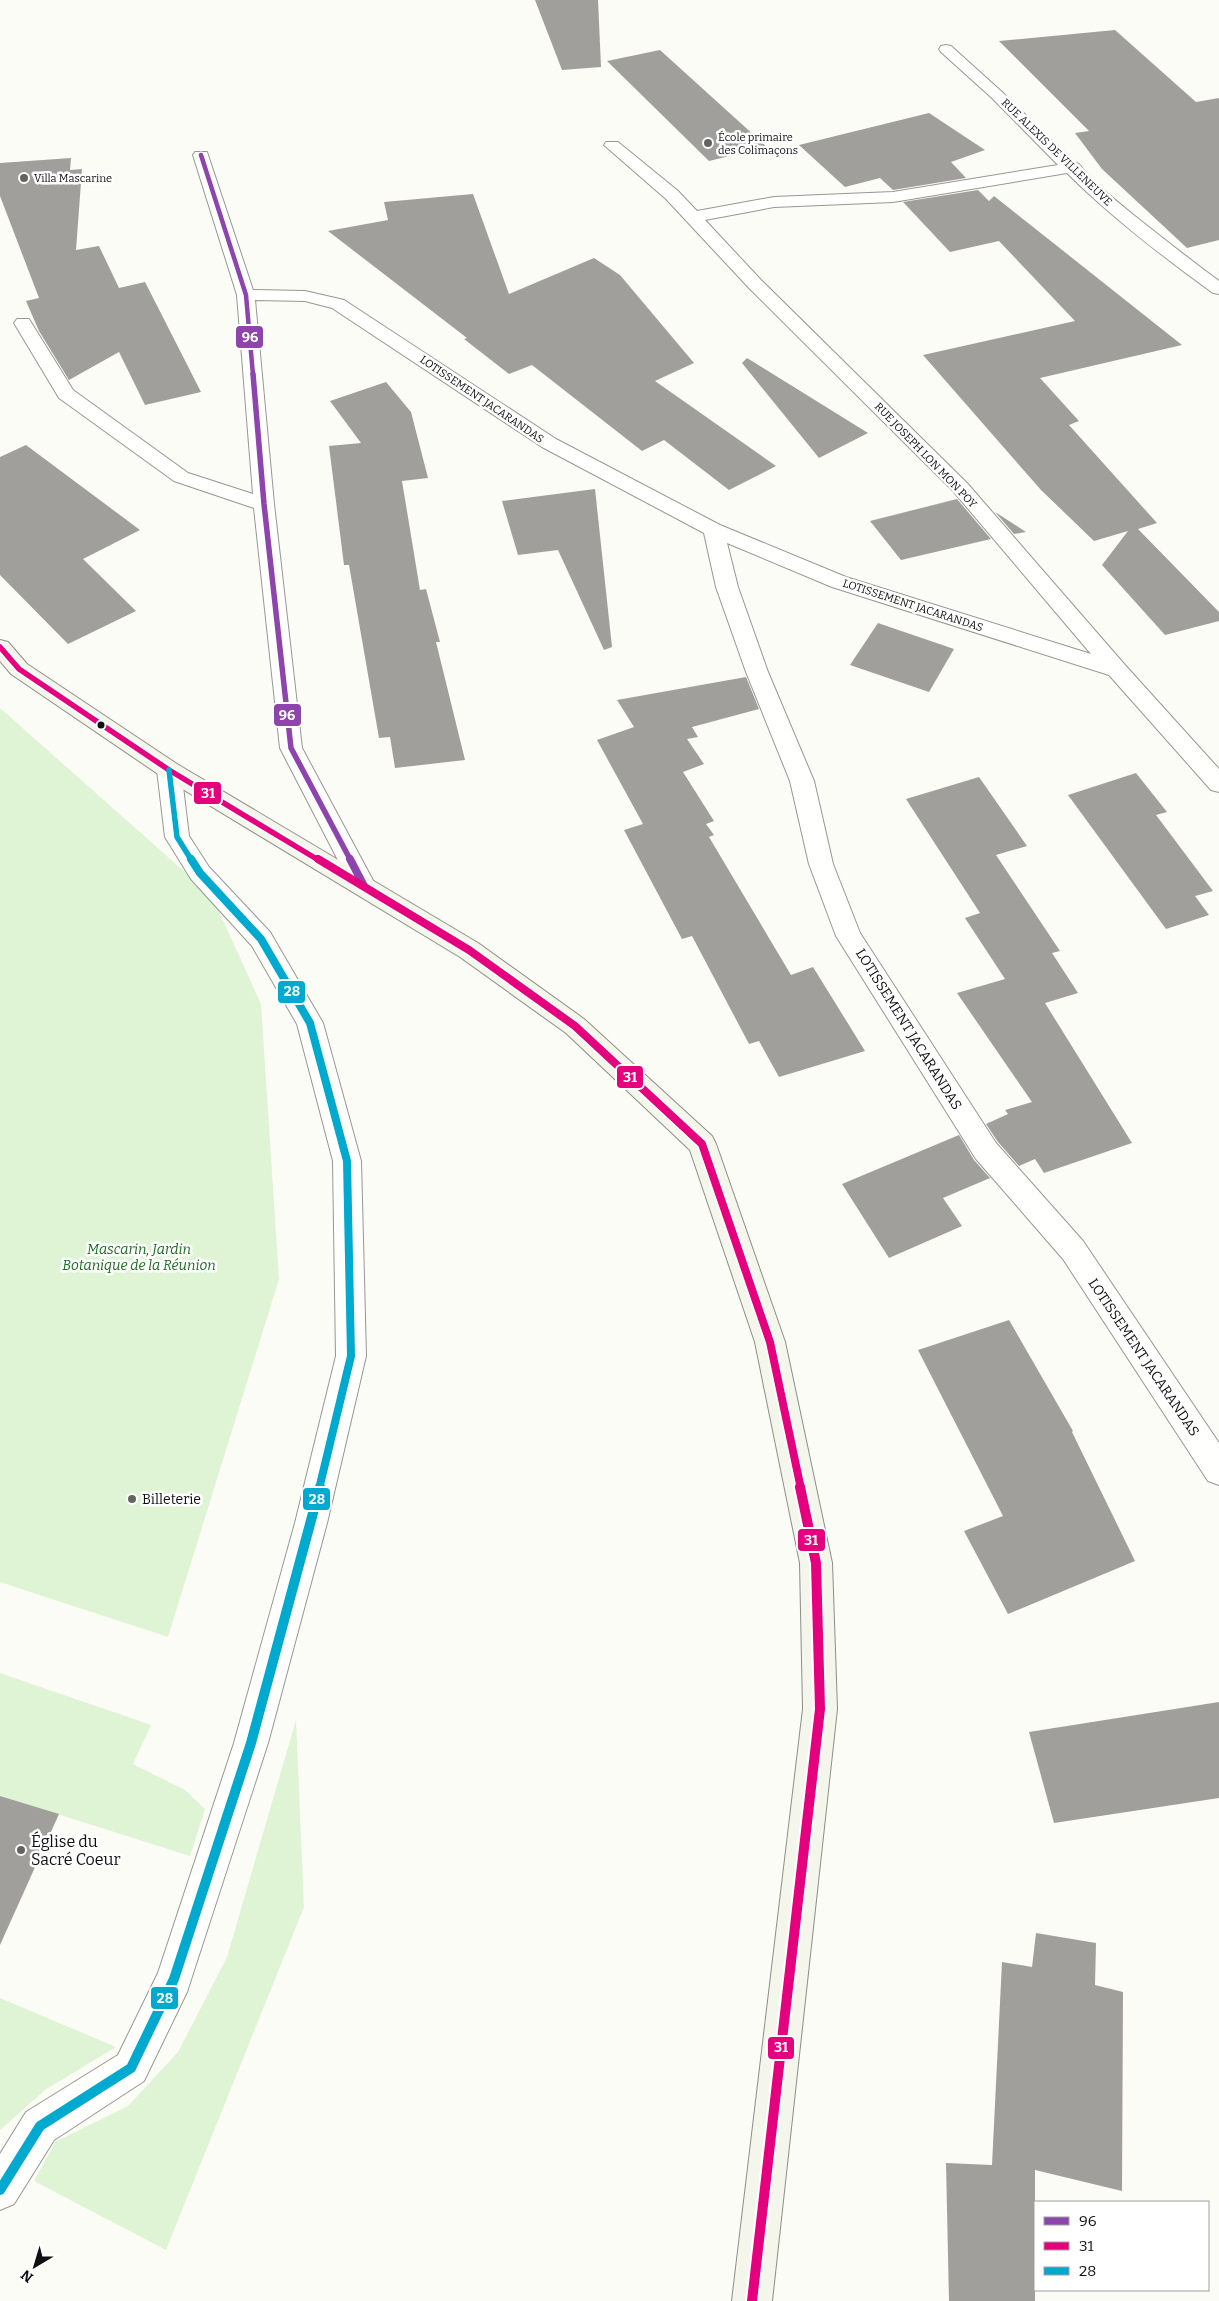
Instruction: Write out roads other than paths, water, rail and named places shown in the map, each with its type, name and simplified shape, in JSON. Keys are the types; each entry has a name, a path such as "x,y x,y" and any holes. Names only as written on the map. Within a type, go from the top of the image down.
{"main road":[{"path":"0,647 19,669 169,770 469,950 576,1026 702,1144 770,1342 816,1563 820,1709 752,2301"}],"street":[{"name":"RUE ALEXIS DE VILLENEUVE","path":"946,49 998,95 1073,167 1093,190 1172,255 1219,288"},
{"name":"RUE JOSEPH LON MON POY","path":"612,145 672,195 755,284 960,487 1117,670 1219,784"},
{"path":"201,155 246,295 264,504 291,748 364,886"},
{"path":"694,217 774,202 893,197 1073,167"},
{"name":"LOTISSEMENT JACARANDAS","path":"246,295 305,296 338,304 549,443 713,530 838,582 1117,670"},
{"path":"23,323 66,394 181,477 264,504"},
{"name":"LOTISSEMENT JACARANDAS","path":"713,530 727,587 757,672 802,781 821,864 850,936 986,1151 1072,1250 1219,1470"},
{"path":"0,2190 40,2126 130,2068 174,1979 251,1743 311,1523 351,1356 347,1161 310,1023 262,938 200,873 177,837 169,770"}],"place":[{"name":"École primaire des Colimaçons","path":"708,143"},
{"name":"Villa Mascarine","path":"24,178"},
{"name":"Billeterie","path":"132,1499"},
{"name":"Église du Sacré Coeur","path":"21,1850"}],"park label":[{"name":"Mascarin, Jardin Botanique de la Réunion","path":"139,1258"}]}
